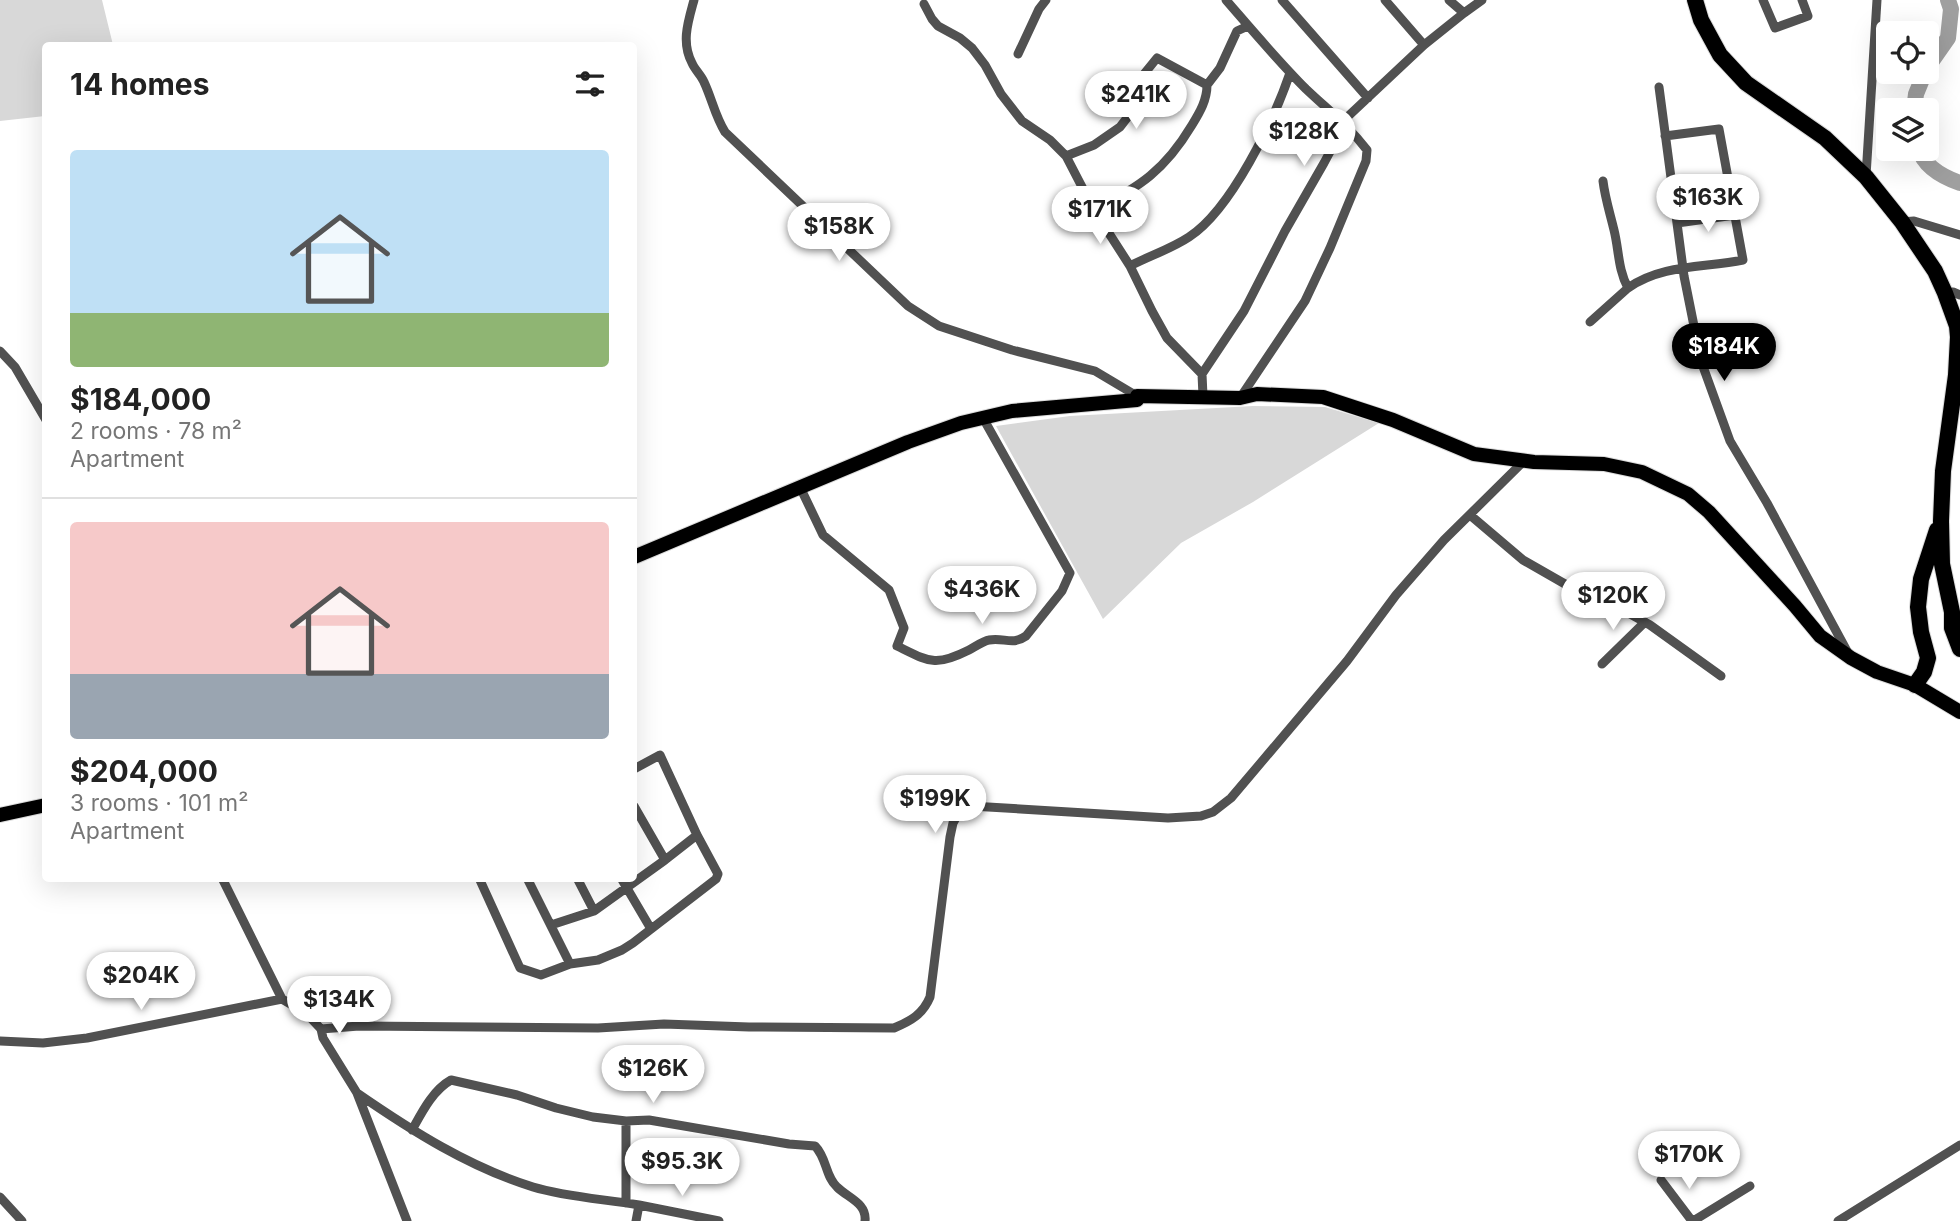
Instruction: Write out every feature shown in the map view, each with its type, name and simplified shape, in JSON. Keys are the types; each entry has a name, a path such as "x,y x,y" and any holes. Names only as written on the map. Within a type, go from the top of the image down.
{"highway":[{"path":"1695,0 1701,20 1720,55 1746,83 1845,155 1902,222 1954,299 1959,326 1956,375 1943,471 1941,521 1942,564 1956,617 1952,628 1960,649"},
{"path":"1916,685 1928,658 1918,607 1921,579 1941,521"}],"main road":[{"path":"637,556 908,442 961,423 1012,411 1137,400 1137,396 1240,398 1257,394 1323,397 1393,420 1474,454 1524,461 1604,464 1642,472 1688,494 1709,512 1820,636 1851,658 1877,672 1916,685 1960,712"},
{"path":"0,815 42,806"}],"street":[{"path":"694,0 685,30 686,47 692,64 704,81 713,111 724,132 908,306 939,326 1012,350 1095,370 1137,396"},
{"path":"1018,54 1046,0"},
{"path":"1226,0 1290,73 1343,121 1367,150 1366,161 1330,248 1304,301 1240,398"},
{"path":"1282,0 1368,98"},
{"path":"1385,0 1424,45"},
{"path":"1449,0 1464,13"},
{"path":"1203,397 1202,374 1244,311 1340,133 1343,121 1424,45 1482,0"},
{"path":"1763,0 1775,28 1808,16 1802,0"},
{"path":"1866,177 1877,0"},
{"path":"924,4 939,26 972,48 1022,121 1050,139 1066,156 1094,210 1130,266 1167,338 1202,374"},
{"path":"1094,210 1134,188 1167,161 1182,141 1207,97 1206,85 1220,68 1237,31 1248,26"},
{"path":"1066,156 1094,145 1121,127 1130,114 1144,74 1157,58 1206,85"},
{"path":"1130,266 1188,238 1208,222 1267,129 1290,73"},
{"path":"1659,86 1682,268 1701,361 1730,441 1767,503 1851,658"},
{"path":"1590,322 1640,280 1682,268 1743,260 1720,129 1665,136"},
{"path":"1603,181 1622,277 1628,288"},
{"path":"1677,223 1735,215"},
{"path":"1902,222 1914,220 1960,235"},
{"path":"0,351 15,368 42,413"},
{"path":"800,487 823,536 889,590 905,628 897,646 927,660 944,661 989,640 1020,640 1062,591 1070,573 983,418"},
{"path":"321,1029 359,1026 598,1028 664,1024 894,1028 908,1023 920,1014 930,997 950,836 960,810 971,806 1004,807 1168,818 1213,813 1231,798 1347,661 1396,596 1444,540 1524,461"},
{"path":"1470,515 1523,560 1565,584 1645,622 1721,676"},
{"path":"1601,664 1645,622"},
{"path":"481,882 520,968 541,975 570,964 598,960 622,950 651,929 716,879 718,874 660,755 637,767"},
{"path":"637,811 665,860"},
{"path":"637,881 698,835"},
{"path":"224,882 282,999 306,1013 321,1029 323,1038 357,1093 407,1221"},
{"path":"529,882 570,964"},
{"path":"579,882 594,911"},
{"path":"623,882 651,929"},
{"path":"551,925 594,911 635,882"},
{"path":"0,1041 43,1043 87,1038 282,999"},
{"path":"412,1130 438,1089 451,1080 517,1095 593,1117 626,1121 649,1120 815,1146 834,1185 862,1206 866,1212 865,1221"},
{"path":"357,1093 412,1130 458,1156 534,1187 719,1221"},
{"path":"626,1121 626,1203"},
{"path":"1838,1221 1960,1145"},
{"path":"1661,1180 1693,1221 1750,1186"},
{"path":"0,1197 22,1221"},
{"path":"636,1221 639,1205"}],"shaded area":[{"path":"0,0 102,0 112,42 42,42 42,116 0,121"},
{"path":"1253,406 1325,407 1379,423 1253,502 1181,543 1103,619 996,426 1070,416"}],"waterway":[{"path":"1939,51 1948,38 1951,9 1948,0"},
{"path":"1916,98 1920,84"},
{"path":"1925,161 1947,178 1960,183"}]}
